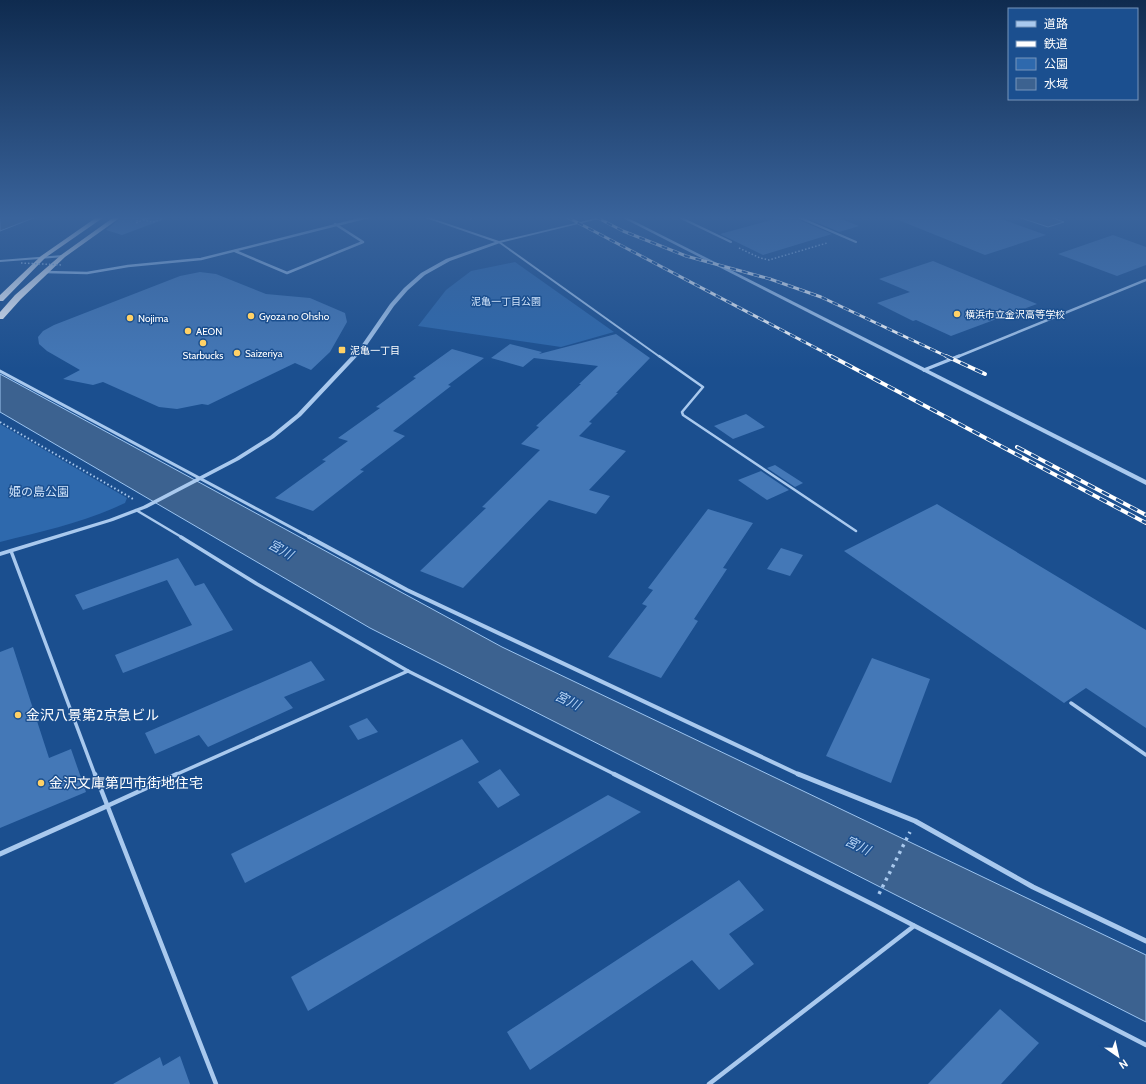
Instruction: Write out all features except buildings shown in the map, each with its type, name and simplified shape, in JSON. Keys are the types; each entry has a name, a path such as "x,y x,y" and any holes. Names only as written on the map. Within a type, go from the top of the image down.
{"highway":[{"path":"0,299 32,268"},
{"path":"0,317 50,268"}],"street":[{"path":"45,272 87,273 119,268"},
{"path":"274,268 287,273 300,268"},
{"path":"0,554 148,506 237,459 272,438 299,415 363,347 392,305 406,289 423,274 434,268"},
{"path":"722,268 1146,483"},
{"path":"924,370 1146,280"},
{"path":"0,371 198,480 407,590 810,780 915,821 1033,887 1146,941"},
{"path":"0,854 107,806"}],"lane":[{"path":"535,268 702,387 682,412 683,416 856,531"},
{"path":"136,510 257,584 408,670 874,905 1146,1045"},
{"path":"11,551 107,806 216,1084"},
{"path":"107,806 408,670"},
{"path":"1071,703 1146,755"},
{"path":"709,1084 914,926"}],"path":[{"path":"0,422 148,506"},
{"path":"874,905 915,821"}],"green space":[{"name":"泥亀一丁目公園","path":"488,268 523,268 614,332 561,347 418,326 446,290 471,271"},
{"name":"姫の島公園","path":"0,424 127,498 125,503 80,521 0,542"}],"water":[{"name":"宮川","path":"0,374 502,647 1146,955 1146,1022 370,628 0,412"}],"railway":[{"path":"663,268 833,357"},
{"path":"728,268 770,279 821,297 948,357"},
{"path":"831,356 1146,523"},
{"path":"946,356 985,374"},
{"path":"1017,447 1146,515"}],"place":[{"name":"横浜市立金沢高等学校","path":"957,314"},
{"name":"Gyoza no Ohsho","path":"251,316"},
{"name":"Nojima","path":"130,318"},
{"name":"AEON","path":"188,331"},
{"name":"Starbucks","path":"203,343"},
{"name":"泥亀一丁目","path":"342,350"},
{"name":"Saizeriya","path":"237,353"},
{"name":"金沢八景第2京急ビル","path":"18,715"},
{"name":"金沢文庫第四市街地住宅","path":"41,783"}]}
